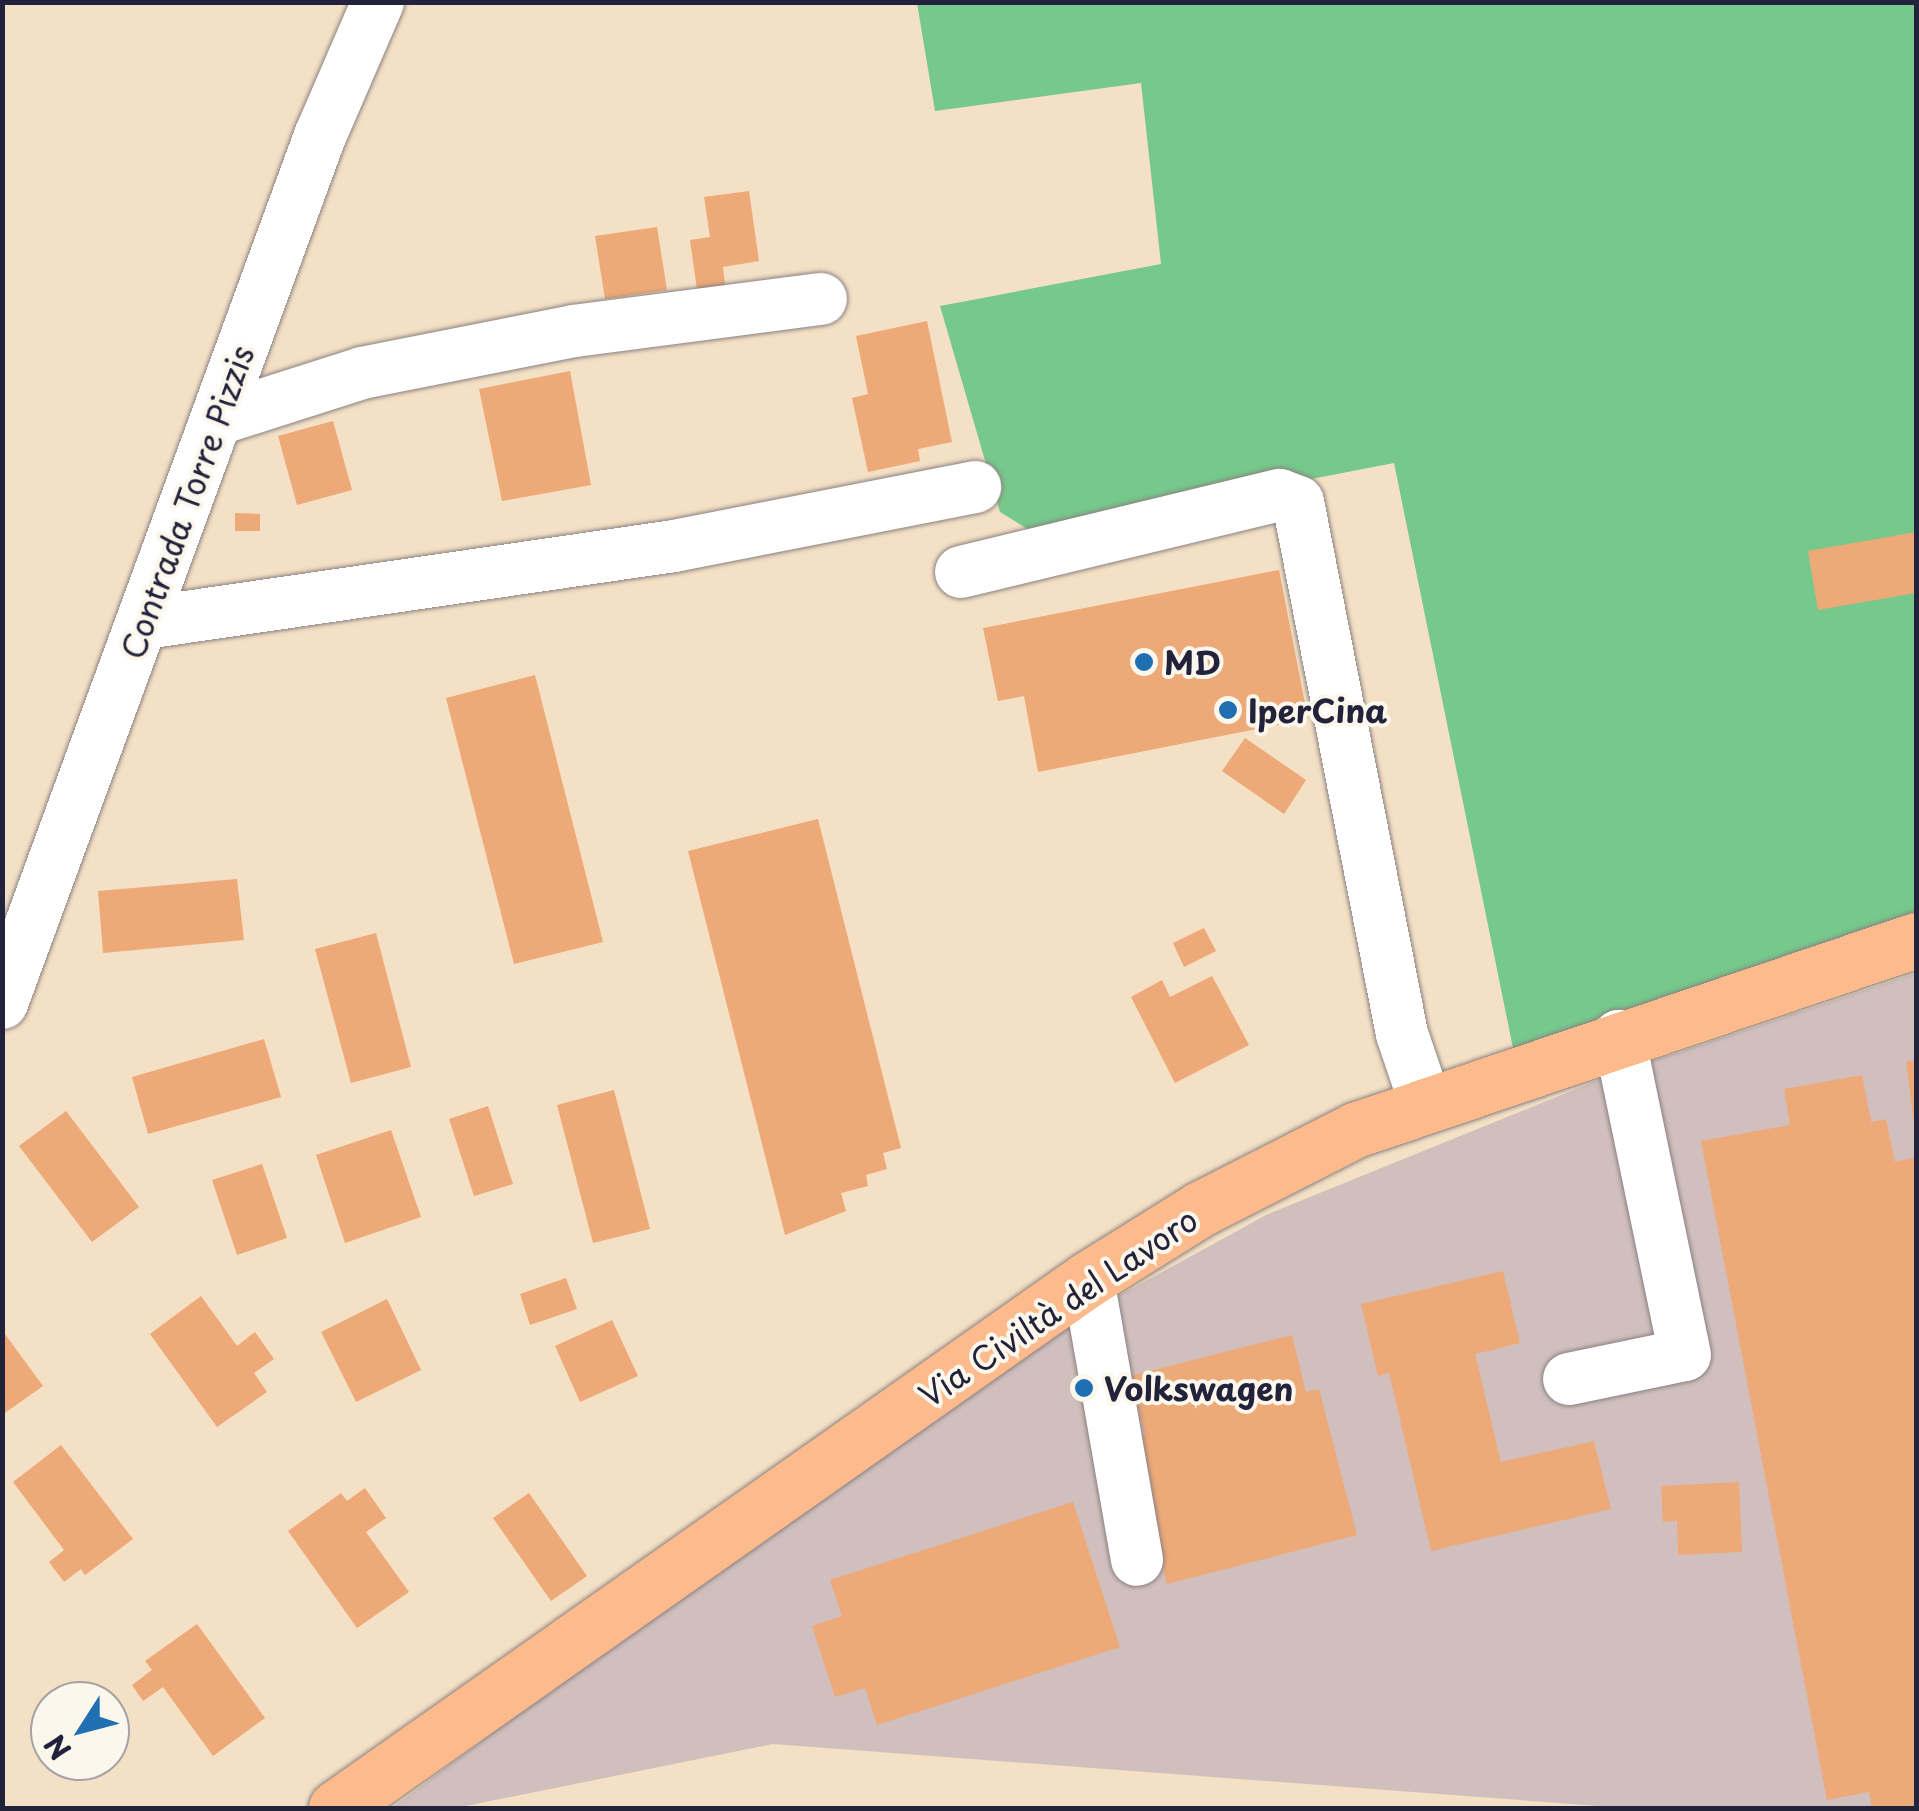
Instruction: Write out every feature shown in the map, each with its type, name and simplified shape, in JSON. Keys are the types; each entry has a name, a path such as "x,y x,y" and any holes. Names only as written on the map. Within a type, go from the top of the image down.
{"main road":[{"name":"Via Civiltà del Lavoro","path":"336,1808 1088,1279 1200,1210 1355,1130 1619,1036 1916,940"}],"street":[{"name":"Contrada Torre Pizzis","path":"2,1003 145,622 320,136 378,2"},
{"path":"218,419 362,373 574,330 821,299"},
{"path":"145,622 674,546 975,487"},
{"path":"961,572 1280,496 1298,502 1402,1034 1426,1105"},
{"path":"1569,1380 1685,1355 1619,1036"},
{"path":"1088,1279 1138,1560"}],"shaded area":[{"path":"1916,973 1916,1808 1625,1808 773,1744 456,1808 392,1808 767,1528 1075,1320 1266,1215 1608,1076"}],"green space":[{"path":"917,3 1916,3 1916,919 1514,1053 1394,463 1034,533 1000,512 940,306 1161,264 1141,83 935,111"}],"building":[{"path":"749,191 759,261 723,267 726,293 698,297 690,240 710,237 704,197"},
{"path":"657,227 667,290 605,299 595,236"},
{"path":"927,321 952,442 918,449 920,461 868,472 852,398 868,394 856,336"},
{"path":"570,371 591,485 502,501 479,389"},
{"path":"333,421 352,490 297,505 278,436"},
{"path":"235,513 260,514 260,531 235,531"},
{"path":"1916,532 1916,593 1818,610 1808,551"},
{"name":"MD","path":"1279,570 1308,719 1038,772 1024,696 998,701 983,628"},
{"path":"535,675 603,942 514,964 446,698"},
{"path":"1245,738 1306,780 1284,814 1222,771"},
{"path":"818,819 901,1148 883,1153 887,1169 866,1175 868,1186 841,1193 846,1211 785,1235 688,851"},
{"path":"237,879 244,940 103,953 98,891"},
{"path":"1204,928 1216,951 1184,967 1173,943"},
{"path":"376,933 411,1067 351,1083 315,949"},
{"path":"1212,976 1249,1045 1175,1083 1131,997 1162,980 1170,997"},
{"path":"264,1039 281,1097 148,1134 132,1077"},
{"path":"1916,1060 1916,1130 1915,1131 1906,1062"},
{"path":"1862,1075 1871,1122 1886,1119 1895,1162 1916,1157 1916,1808 1872,1808 1869,1792 1827,1800 1701,1141 1790,1125 1784,1089"},
{"path":"614,1090 650,1229 593,1243 557,1105"},
{"path":"488,1106 513,1184 474,1196 449,1119"},
{"path":"66,1111 139,1207 92,1242 19,1146"},
{"path":"391,1130 421,1217 345,1243 316,1155"},
{"path":"262,1164 287,1238 237,1255 212,1180"},
{"path":"1503,1271 1520,1343 1475,1354 1501,1462 1594,1441 1611,1509 1431,1551 1389,1373 1378,1376 1361,1304"},
{"path":"566,1278 577,1309 530,1325 520,1294"},
{"path":"201,1296 237,1346 255,1332 274,1359 254,1373 267,1392 217,1427 150,1334"},
{"path":"387,1299 421,1370 356,1402 321,1332"},
{"path":"612,1320 638,1376 580,1402 555,1346"},
{"path":"2,1330 43,1386 2,1415"},
{"path":"1292,1335 1306,1392 1319,1389 1357,1535 1167,1584 1130,1438 1145,1435 1130,1376"},
{"path":"61,1445 133,1539 85,1575 81,1569 64,1582 49,1562 64,1550 13,1482"},
{"path":"1739,1482 1742,1552 1678,1555 1677,1521 1663,1522 1661,1486"},
{"path":"365,1488 386,1518 366,1532 409,1592 357,1628 288,1531 341,1493 347,1501"},
{"path":"529,1493 587,1576 551,1601 493,1518"},
{"path":"1073,1502 1120,1647 877,1725 865,1688 835,1697 812,1626 842,1616 830,1580"},
{"path":"197,1624 265,1718 213,1756 163,1687 143,1701 132,1685 152,1670 145,1661"}],"place":[{"name":"MD","path":"1144,662"},
{"name":"IperCina","path":"1228,710"},
{"name":"Volkswagen","path":"1084,1388"}]}
